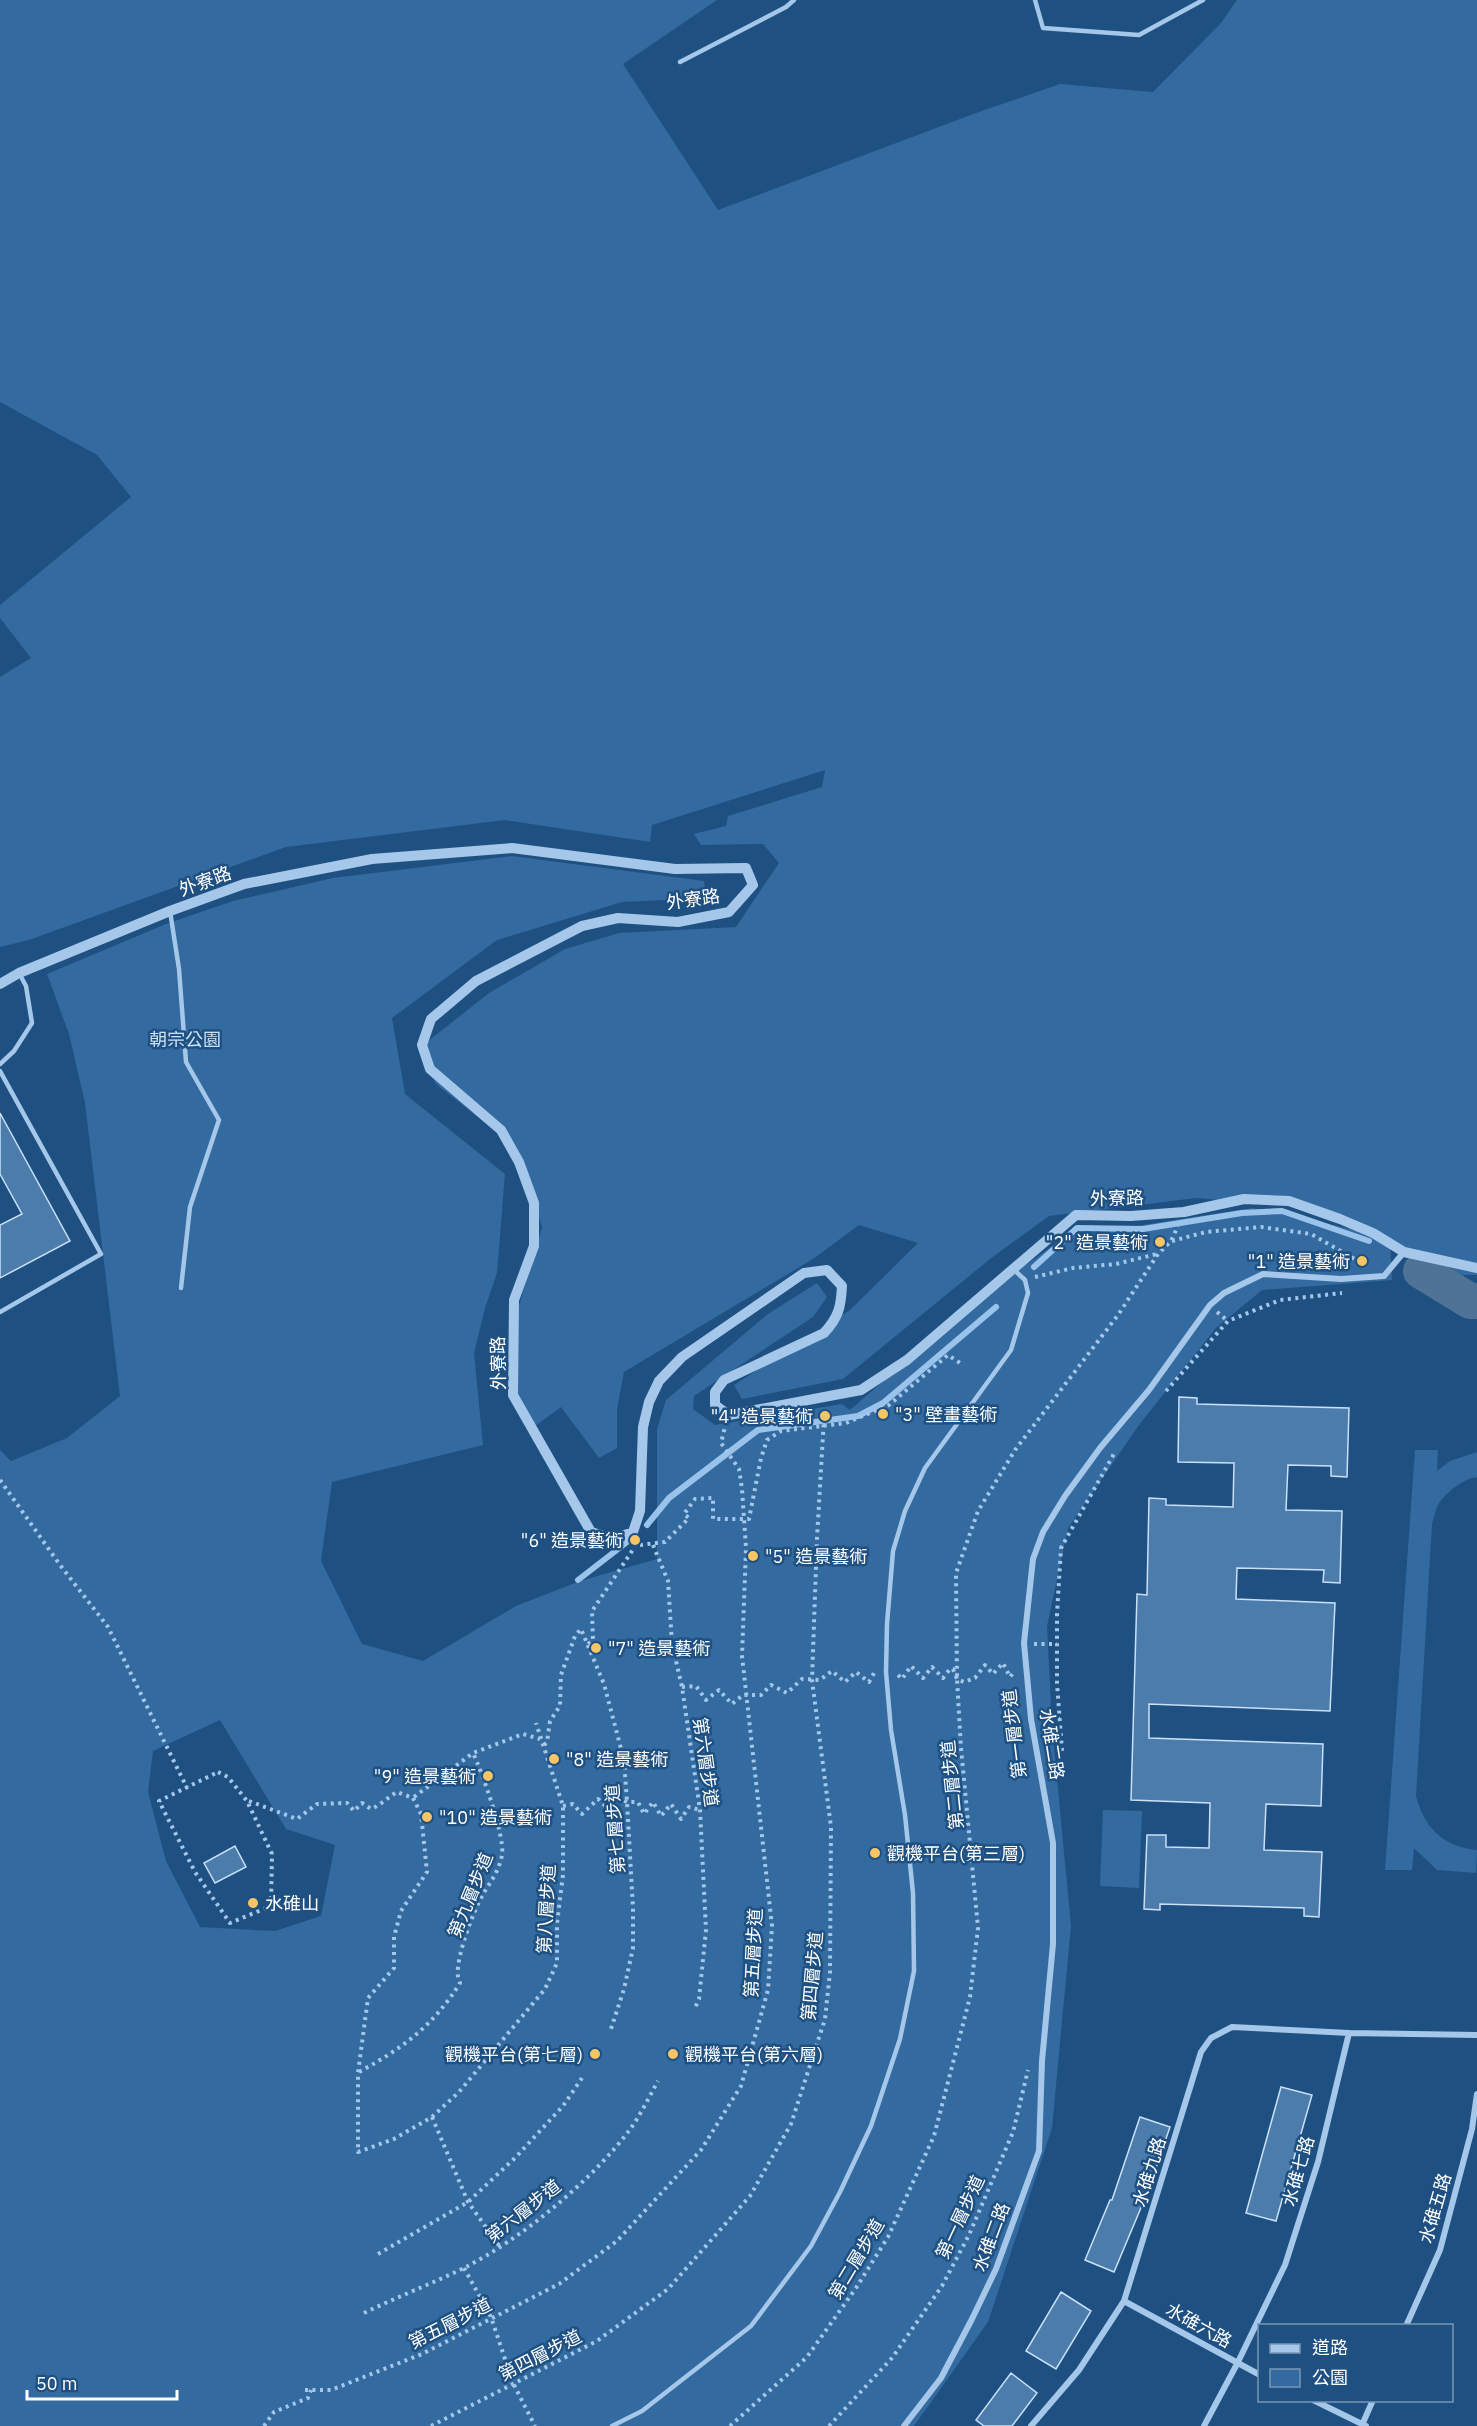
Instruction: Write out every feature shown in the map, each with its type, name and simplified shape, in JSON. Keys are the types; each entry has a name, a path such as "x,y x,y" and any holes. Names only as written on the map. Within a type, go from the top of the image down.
{"street":[{"name":"外寮路","path":"0,984 20,973 170,911 244,884 372,859 512,848 675,869 746,868 753,885 729,912 678,922 618,918 582,926 476,981 431,1019 422,1045 430,1069 501,1130 519,1162 534,1203 534,1246 514,1300 513,1395 591,1532 614,1539 633,1532 640,1511 643,1427 649,1402 659,1381 682,1357 804,1274 827,1270 842,1286 841,1310 824,1333 724,1380 715,1392 715,1406 729,1415 861,1390 907,1360 1076,1215 1131,1216 1184,1212 1244,1199 1289,1201 1351,1223 1404,1252 1477,1268"},
{"name":"水碓二路","path":"903,2426 940,2378 972,2319 996,2269 1039,2151 1042,2061 1053,1944 1053,1843 1031,1719 1024,1643 1033,1559 1043,1532 1094,1456 1149,1390 1210,1305 1224,1293 1263,1274 1341,1280 1384,1276 1404,1252"},
{"name":"水碓九路","path":"1031,2426 1079,2370 1124,2301 1201,2052 1211,2038 1232,2027 1349,2033"},
{"path":"1349,2033 1477,2035"},
{"name":"水碓七路","path":"1204,2426 1285,2265 1318,2163 1349,2033"},
{"name":"水碓五路","path":"1406,2324 1440,2250 1472,2129 1477,2094"},
{"name":"水碓六路","path":"1124,2301 1258,2374"},
{"path":"1317,2402 1363,2425 1372,2402"}],"lane":[{"path":"680,62 786,7 794,0"},
{"path":"1035,0 1043,28 1139,35 1203,0"},
{"path":"170,911 179,969 186,1062 219,1120 190,1207 181,1288"},
{"path":"0,1064 14,1051 32,1023 26,986 20,973"},
{"path":"0,1071 101,1254 0,1312"},
{"path":"612,2426 642,2411 751,2326 811,2247 871,2126 900,2039 914,1971 913,1893 905,1815 891,1730 886,1672 893,1551 905,1511 925,1468 1011,1350 1028,1293 1025,1280 1012,1268"}],"path":[{"name":"第二層步道","path":"730,2426 807,2357 856,2289 888,2237 934,2136 970,1997 978,1928 957,1679 956,1574 978,1511 1015,1450 1118,1316 1158,1254 1171,1241 1206,1232 1261,1227 1311,1234 1370,1268 1363,1270"},
{"path":"1025,1280 1073,1268 1116,1264 1158,1254"},
{"path":"1159,1400 1228,1321 1280,1300 1352,1292"},
{"path":"588,1644 593,1640 592,1611 635,1546 665,1542 689,1518 684,1514 695,1499 712,1498 712,1519 744,1521 749,1519 761,1458 767,1440 782,1431 846,1423 889,1405 948,1355 960,1363"},
{"name":"第四層步道","path":"431,2426 597,2341 668,2289 750,2196 791,2124 825,2019 830,1972 831,1827 812,1680 824,1418"},
{"name":"第五層步道","path":"305,2390 331,2390 422,2354 559,2283 617,2241 701,2150 741,2086 768,1989 772,1926 742,1656 746,1548 739,1469 721,1443"},
{"path":"1062,1751 1056,1683 1056,1614 1061,1548 1120,1443"},
{"path":"0,1479 60,1565 108,1627 187,1788"},
{"path":"633,1532 653,1545"},
{"name":"第六層步道","path":"653,1545 668,1581 672,1644 682,1687 700,1810 706,1930 699,1999 695,2008"},
{"name":"第七層步道","path":"544,1745 548,1742 550,1721 560,1706 561,1675 575,1636 581,1629 604,1684 624,1760 633,1908 633,1948 624,1989 610,2031"},
{"path":"1024,1643 1057,1644"},
{"path":"682,1687 696,1686 706,1700 719,1690 732,1704 743,1695 761,1695 771,1685 787,1693 802,1679 820,1680 832,1671 845,1682 856,1672 869,1682 876,1670 894,1672 902,1679 911,1666 923,1678 932,1667 943,1678 950,1669 953,1669 957,1679 964,1682 975,1678 984,1665 993,1674 1004,1663 1010,1677 1016,1668 1017,1681"},
{"name":"第八層步道","path":"358,2073 358,2152 394,2139 432,2117 459,2092 545,1989 557,1963 557,1923 563,1875 563,1806 536,1723"},
{"path":"413,1798 473,1753 523,1734 541,1739"},
{"name":"第九層步道","path":"358,2073 418,2035 460,1983 456,1967 478,1902 496,1875 503,1852 483,1776 473,1753"},
{"path":"218,1772 228,1777 248,1801 272,1854 271,1906 230,1923 195,1872 159,1801 218,1772"},
{"path":"248,1801 297,1819 317,1804 347,1803 354,1811 362,1803 371,1809 398,1792 413,1798 421,1814 427,1872 401,1911 394,1937 394,1968 368,1998 358,2073"},
{"path":"563,1806 573,1804 582,1814 598,1799 611,1811 621,1799 627,1802 638,1802 644,1814 653,1802 661,1816 671,1804 681,1819 689,1807 700,1810"},
{"name":"第一層步道","path":"829,2426 892,2358 942,2286 969,2235 1013,2132 1030,2062"},
{"path":"378,2254 468,2202 516,2157 555,2114 582,2078"},
{"name":"第六層步道","path":"364,2313 464,2268 500,2247 549,2210 596,2168 631,2128 658,2081"},
{"path":"432,2117 468,2202 500,2247"},
{"path":"464,2268 491,2317 513,2383 535,2426"},
{"path":"264,2426 274,2412 308,2398 311,2390"}],"green space":[{"name":"朝宗公園","path":"0,0 717,0 623,64 718,210 976,113 1060,84 1153,92 1221,23 1237,0 1477,0 1477,1275 1463,1275 1390,1243 1392,1280 1262,1290 1216,1328 1139,1425 1068,1528 1047,1626 1052,1726 1071,1926 1052,2128 988,2322 914,2426 0,2426 0,1450 11,1461 67,1438 120,1396 85,1103 69,1034 47,974 166,924 233,901 333,878 512,856 704,881 706,898 622,902 497,940 392,1018 405,1094 505,1174 497,1273 485,1308 474,1353 483,1445 332,1482 321,1561 362,1644 423,1661 516,1606 580,1581 657,1559 657,1429 666,1400 768,1314 817,1283 827,1297 813,1317 694,1396 693,1409 715,1425 842,1404 850,1410 978,1299 1065,1237 1252,1208 1361,1231 1312,1208 1196,1198 1049,1216 990,1259 843,1379 742,1399 734,1385 850,1310 918,1243 859,1225 813,1259 624,1372 617,1409 617,1448 599,1458 561,1407 531,1429 513,1395 515,1337 519,1306 542,1227 517,1148 436,1084 425,1065 427,1042 489,993 565,949 619,933 736,927 779,863 763,844 701,845 694,834 726,826 728,816 822,787 825,770 652,825 650,842 505,820 286,847 29,940 0,947 0,677 31,658 0,618 0,605 131,497 97,455 0,402","holes":["220,1720 286,1829 335,1845 321,1916 275,1931 200,1927 166,1861 148,1792 153,1751"]},
{"path":"1415,1450 1438,1450 1437,1471 1450,1461 1477,1452 1477,1477 1460,1484 1445,1496 1438,1505 1432,1524 1416,1796 1424,1817 1437,1834 1454,1845 1477,1850 1476,1873 1437,1870 1414,1848 1412,1870 1385,1870"},
{"path":"1103,1810 1142,1811 1139,1888 1100,1886"}],"building":[{"path":"0,1113 70,1241 0,1278 0,1225 22,1214 0,1174"},
{"path":"1179,1397 1197,1398 1197,1404 1349,1408 1347,1477 1331,1476 1331,1466 1288,1465 1286,1510 1342,1511 1340,1583 1323,1582 1324,1570 1237,1568 1236,1599 1335,1603 1330,1711 1149,1704 1149,1738 1323,1744 1321,1806 1266,1804 1264,1850 1322,1852 1319,1917 1304,1916 1304,1908 1160,1904 1160,1910 1144,1909 1147,1835 1166,1835 1166,1847 1209,1848 1210,1803 1131,1800 1137,1594 1147,1595 1149,1498 1166,1499 1166,1505 1233,1507 1234,1463 1178,1462"},
{"path":"235,1846 246,1867 215,1883 204,1863"},
{"path":"1281,2087 1312,2095 1276,2221 1246,2213"},
{"path":"1140,2117 1170,2127 1148,2191 1114,2272 1085,2260 1110,2200 1112,2200"},
{"path":"1061,2292 1091,2311 1056,2369 1026,2351"},
{"path":"1011,2373 1037,2393 1012,2426 984,2426 976,2420"}],"waterway":[{"path":"1034,1267 1077,1228 1143,1229 1242,1213 1282,1211 1369,1241"},
{"path":"1421,1271 1470,1301 1477,1301"},
{"path":"647,1525 669,1498 758,1430 858,1416 883,1403 996,1307"},
{"path":"578,1580 631,1539"}],"place":[{"name":"\"2\" 造景藝術","path":"1160,1242"},
{"name":"\"1\" 造景藝術","path":"1362,1261"},
{"name":"\"3\" 壁畫藝術","path":"883,1414"},
{"name":"\"4\" 造景藝術","path":"825,1416"},
{"name":"\"6\" 造景藝術","path":"635,1540"},
{"name":"\"5\" 造景藝術","path":"753,1556"},
{"name":"\"7\" 造景藝術","path":"596,1648"},
{"name":"\"8\" 造景藝術","path":"554,1759"},
{"name":"\"9\" 造景藝術","path":"488,1776"},
{"name":"\"10\" 造景藝術","path":"427,1817"},
{"name":"觀機平台(第三層)","path":"875,1853"},
{"name":"水碓山","path":"253,1903"},
{"name":"觀機平台(第七層)","path":"595,2054"},
{"name":"觀機平台(第六層)","path":"673,2054"}]}
